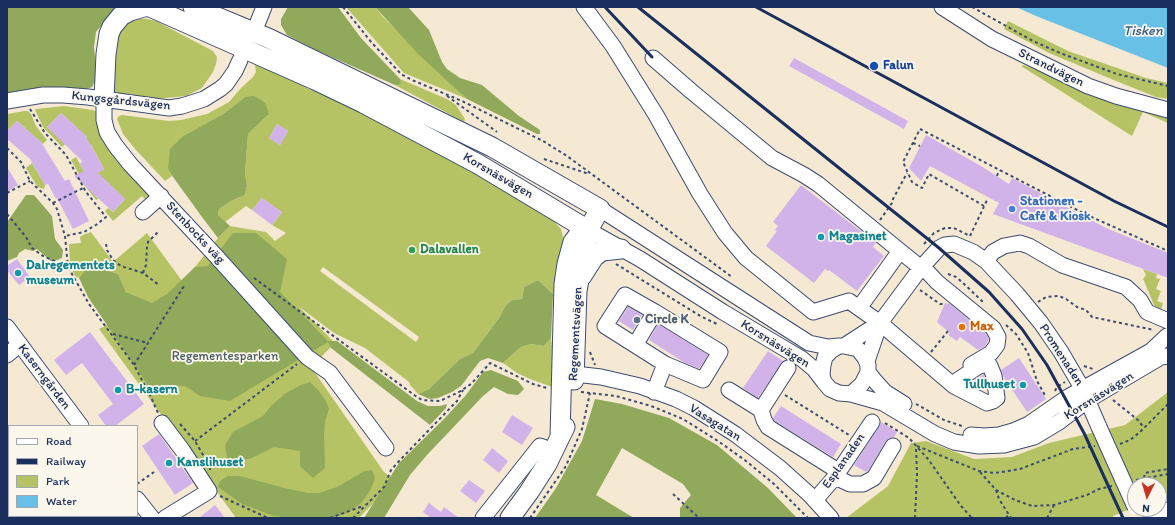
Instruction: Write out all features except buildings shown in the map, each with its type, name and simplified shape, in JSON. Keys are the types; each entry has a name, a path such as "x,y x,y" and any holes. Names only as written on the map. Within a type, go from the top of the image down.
{"main road":[{"path":"104,99 106,54 109,34 112,27 121,16 130,11 144,7"},
{"name":"Korsnäsvägen","path":"150,7 315,80 363,103 478,164 588,230"},
{"name":"Korsnäsvägen","path":"194,7 268,38 492,147 600,209"},
{"path":"226,7 268,38"},
{"path":"573,242 580,233 588,230 600,209"},
{"path":"559,213 569,226 573,242"},
{"name":"Regementsvägen","path":"569,373 579,280 578,271 588,237 588,230"},
{"name":"Regementsvägen","path":"510,518 547,464 570,414 564,284 573,242"},
{"path":"579,280 594,257 602,251 621,249"}],"street":[{"path":"258,22 264,7"},
{"path":"584,7 609,41 656,115 700,194 725,233 746,258 813,312 849,300 924,360 950,383 991,352 997,345 998,336 994,328 958,300 922,267 900,251 818,184 772,158 653,58"},
{"name":"Strandvägen","path":"942,7 998,42 1088,86 1116,96 1168,110"},
{"name":"Kungsgårdsvägen","path":"7,102 50,95 82,96 169,108 182,106 204,99 220,89 226,84 235,71 240,60"},
{"name":"Stenbocks väg","path":"104,99 104,120 107,132 130,164 222,262 307,357 330,373 386,448"},
{"path":"143,212 160,196"},
{"name":"Korsnäsvägen","path":"600,209 809,343 828,347 842,346"},
{"name":"Korsnäsvägen","path":"588,230 640,259 723,312 802,359 814,369 824,382"},
{"path":"986,261 993,252 1004,246 1020,243 1029,246 1062,264 1126,288 1140,300 1147,312 1166,332"},
{"name":"Promenaden","path":"879,324 922,267 939,248 945,245 954,244 986,261 1017,294 1041,323 1061,352 1085,394 1127,489"},
{"path":"859,308 900,251"},
{"path":"625,295 654,312 720,352 703,380 665,364 605,326 625,295"},
{"path":"635,345 654,312"},
{"path":"879,324 862,384 851,394 834,392 824,382 822,371 825,358 832,350 842,346 879,324"},
{"name":"Kaserngården","path":"7,327 80,425"},
{"name":"Korsnäsvägen","path":"851,394 883,403 935,434 947,439 979,446 1004,445 1034,437 1058,422 1085,394 1151,351 1166,332"},
{"path":"7,355 20,344"},
{"path":"842,346 858,350 862,354 867,366"},
{"name":"Korsnäsvägen","path":"867,366 875,381 885,392 929,420 956,432 984,436 999,435 1013,431 1085,394 1168,356"},
{"path":"654,392 665,364"},
{"path":"761,410 788,368"},
{"name":"Vasagatan","path":"569,373 601,377 623,382 676,400 694,408 735,434 780,468 831,518"},
{"path":"729,390 761,410 768,428 850,484 863,484 874,478 893,446"},
{"name":"Esplanaden","path":"814,500 837,474 872,422"},
{"path":"162,423 209,490 165,518"},
{"path":"483,518 540,446 557,444"},
{"path":"138,500 152,518"},
{"path":"1151,518 1168,510"}],"path":[{"path":"343,7 372,43 400,74 543,141 567,156 735,280"},
{"path":"972,7 1026,37 1060,53 1118,74 1168,86"},
{"path":"443,93 498,133"},
{"path":"29,107 45,133 66,155 83,188 106,217 84,232 65,236"},
{"path":"984,206 930,174 922,188 912,182 902,162 920,129 1093,218 1168,251"},
{"path":"913,143 920,146"},
{"path":"7,148 21,162 30,180 57,209 65,236 68,267 89,304 134,365 150,395 162,423"},
{"path":"539,158 592,175"},
{"path":"997,176 1000,170"},
{"path":"873,229 892,203 907,173"},
{"path":"7,194 30,180"},
{"path":"53,203 83,188"},
{"path":"970,236 988,198"},
{"path":"7,214 26,237 32,248 43,256 68,267"},
{"path":"143,273 146,265 148,242 159,230"},
{"path":"106,244 107,250 113,260 121,266 143,273 159,285"},
{"path":"252,277 417,397 429,401 440,401 471,384 490,363 533,384 549,389"},
{"path":"134,365 184,286"},
{"path":"920,290 940,304 944,304"},
{"path":"1036,304 1046,297 1059,296 1077,307 1086,310 1092,317 1166,332"},
{"path":"924,360 948,331"},
{"path":"112,334 148,343"},
{"path":"190,445 307,357"},
{"path":"1083,365 1091,369 1096,369"},
{"path":"353,518 384,487 391,470 457,401 464,389"},
{"path":"775,390 859,441"},
{"path":"1052,397 1055,391"},
{"path":"590,393 616,396 651,406 683,419 746,461 774,484 808,518"},
{"path":"1112,399 1133,416 1144,428"},
{"path":"910,401 944,420 965,427"},
{"path":"1116,444 1130,440 1168,404"},
{"path":"916,446 979,471 995,473 1011,471 1072,449 1097,446"},
{"path":"915,518 917,474 916,446"},
{"path":"916,446 928,459 961,506 972,518"},
{"path":"1144,477 1144,473 1168,468"},
{"path":"979,471 996,490 1015,500 1032,506 1054,505 1087,496 1099,489 1114,486"},
{"path":"138,483 154,472"},
{"path":"1150,477 1168,474"},
{"path":"209,490 268,518"},
{"path":"996,490 999,499 1011,518"},
{"path":"673,494 699,518"},
{"path":"1047,518 1054,505"},
{"path":"330,518 364,506"},
{"path":"1006,518 1009,514"}],"green space":[{"path":"7,7 114,7 115,9 96,32 94,47 97,77 92,87 87,89 43,90 7,94"},
{"path":"288,7 338,7 361,38 400,79 400,84 395,85 318,51 287,35 281,25 281,19"},
{"path":"346,7 375,7 383,17 467,99 404,73"},
{"path":"375,7 408,7 429,30 442,62 447,69 460,78 482,85 519,116 540,130 540,134 537,134 467,99 418,54"},
{"path":"132,18 156,21 213,51 217,57 216,64 213,72 202,88 186,96 156,99 118,94 114,92 114,35"},
{"path":"1008,21 1068,51 1146,78 1168,83 1168,99 1156,97 1049,53 1004,29"},
{"name":"Regementesparken","path":"255,65 276,71 309,89 361,112 454,161 549,216 561,229 563,237 563,257 553,294 538,280 524,287 522,299 512,300 506,305 499,318 473,353 460,359 429,389 418,394 409,382 365,348 334,333 298,306 335,343 311,367 384,472 395,481 359,518 236,518 99,329 151,303 126,292 118,274 100,268 93,268 85,270 79,278 75,276 70,266 69,244 81,243 80,237 83,235 91,232 113,262 147,233 182,281 230,226 266,232 275,241 286,233 272,225 282,212 262,198 252,210 246,206 225,222 218,215 219,209 231,201 245,195 247,186 245,173 248,134 269,114 245,97 223,114 183,136 168,170 172,176 165,181 123,134 117,119 122,115 169,121 207,114 229,102 256,72","holes":["277,124 288,131 280,145 269,138","323,267 419,337 416,342 320,271"]},
{"path":"1024,65 1072,85 1168,116 1168,123 1143,112 1132,136 1021,66"},
{"path":"400,79 447,99 456,105 465,119 464,122 395,85 401,82"},
{"path":"254,96 265,103 269,114 248,134 245,173 247,186 245,195 231,201 219,209 218,215 230,226 218,238 168,170 170,149 183,136 223,114 245,97"},
{"path":"64,106 93,110 97,112 151,196 148,202 142,196 113,221 105,211 108,208 113,212 125,199 105,180 93,193 98,199 96,200 86,187 71,160 76,157 88,178 104,169 91,145 83,142 87,137 61,113 47,127 65,144 62,147 43,127 35,110"},
{"path":"28,111 31,114 36,126 47,140 43,144 17,121 7,131 7,114"},
{"path":"32,163 45,185 44,189 38,187 26,168"},
{"path":"26,195 34,195 52,216 55,239 63,250 62,258 52,262 37,249 33,251 25,249 19,253 17,257 7,261 7,222"},
{"name":"Regementesparken","path":"233,233 256,233 287,259 280,292 328,341 337,341 417,401 428,406 440,406 447,404 446,408 430,425 331,348 328,342 230,401 200,396 185,386 176,386 165,394 154,394 88,297 79,278 85,270 100,268 118,274 126,292 152,303 167,294 195,267 208,266"},
{"path":"1143,269 1157,274 1156,278 1160,279 1156,289 1161,291 1157,301 1163,303 1161,310 1154,305 1143,279 1146,275"},
{"path":"538,280 553,294 551,338 544,346 531,344 521,347 503,363 488,358 480,361 461,386 438,398 430,399 418,394 429,389 460,359 473,353 499,318 506,305 512,300 522,299 524,287"},
{"path":"551,338 557,387 555,388 530,379 517,373 503,363 521,347 531,344 544,346"},
{"path":"491,370 518,381 524,389 518,395 508,394 494,387 483,396 410,475 384,518 364,518 399,463 444,419 466,395 483,372"},
{"path":"310,382 326,401 329,409 325,421 325,468 313,478 300,466 300,451 274,447 252,458 237,462 230,462 227,458 225,445 233,432 263,416 271,406 286,393"},
{"path":"1168,392 1168,494 1167,477 1127,477 1127,510 1113,516 1114,518 846,518 888,486 911,443 926,441 974,459 1012,457 1049,443 1125,425"},
{"path":"595,399 622,404 669,418 717,445 768,488 797,518 680,518 680,508 691,495 683,484 622,448 596,495 634,518 535,518 556,488 582,441"},
{"path":"372,470 375,478 371,489 361,503 347,513 331,518 289,518 274,516 242,504 218,487 220,481 228,476 240,476 284,488 308,493 319,493 337,487 365,471"}],"water":[{"name":"Tisken","path":"1016,7 1168,7 1168,68 1036,16"}],"railway":[{"path":"605,7 652,57"},
{"path":"638,7 939,248 989,292 1022,329 1047,365 1084,433 1123,518"},
{"path":"756,7 1114,201 1168,227"}],"place":[{"name":"Falun","path":"874,66"},
{"name":"Stationen - Café & Kiosk","path":"1012,209"},
{"name":"Magasinet","path":"821,237"},
{"name":"Dalavallen","path":"412,250"},
{"name":"Dalregementets museum","path":"18,273"},
{"name":"Circle K","path":"637,320"},
{"name":"Max","path":"962,327"},
{"name":"Tullhuset","path":"1023,385"},
{"name":"B-kasern","path":"118,390"},
{"name":"Kanslihuset","path":"169,463"}]}
